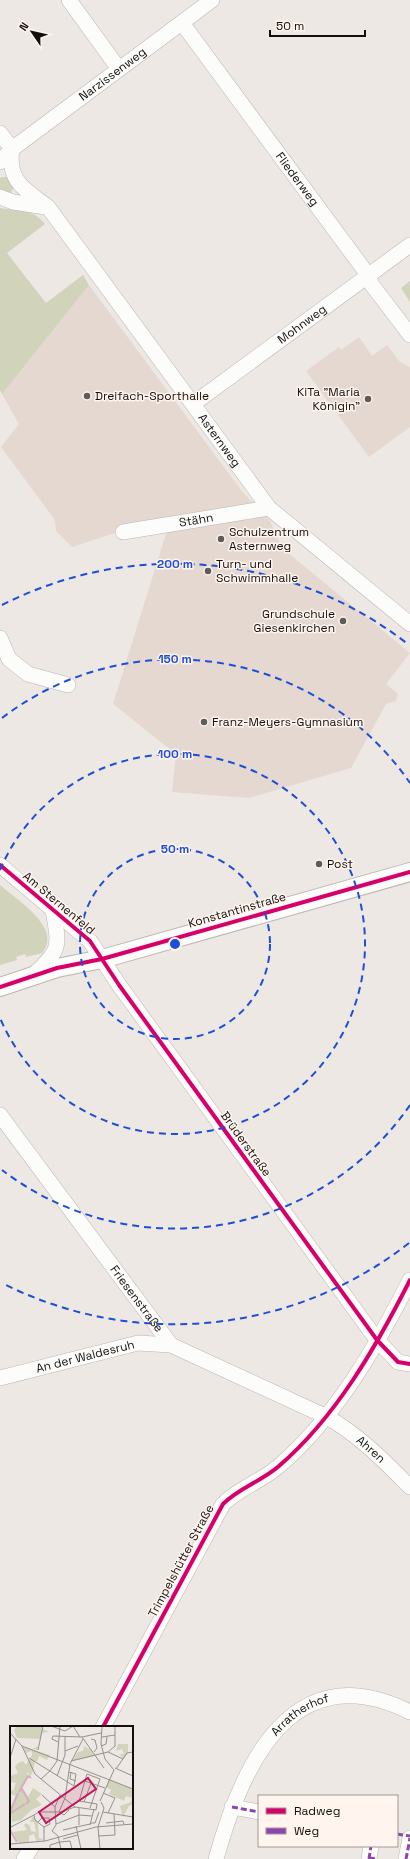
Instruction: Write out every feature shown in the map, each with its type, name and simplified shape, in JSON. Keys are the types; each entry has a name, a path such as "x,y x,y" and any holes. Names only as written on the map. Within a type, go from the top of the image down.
{"street":[{"path":"69,0 119,69"},
{"name":"Narzissenweg","path":"12,149 212,0"},
{"name":"Fliederweg","path":"182,23 368,275 372,284 410,335"},
{"path":"0,133 12,149 0,162"},
{"name":"Asternweg","path":"12,149 10,161 13,175 23,189 48,207 269,508 410,624"},
{"path":"0,197 13,202 48,207"},
{"name":"Mohnweg","path":"193,404 410,245"},
{"name":"Stähn","path":"123,532 269,508"},
{"path":"0,638 9,659 28,674 68,685"},
{"name":"Am Sternenfeld","path":"0,865 52,910 90,940 102,959"},
{"name":"Konstantinstraße","path":"0,987 33,975 70,965 102,959 410,872"},
{"name":"Konstantinstraße","path":"33,975 50,960 57,949 58,938 52,910"},
{"name":"Brüderstraße","path":"102,959 377,1340 398,1362 410,1364"},
{"name":"Friesenstraße","path":"0,1115 171,1345 327,1417"},
{"name":"Trimpelshütter Straße","path":"104,1726 223,1504 230,1497 257,1482 279,1466 327,1417 356,1376 410,1280"},
{"name":"An der Waldesruh","path":"0,1378 138,1342 171,1345"},
{"name":"Ahren","path":"327,1417 346,1428 371,1447 410,1487"},
{"name":"Arratherhof","path":"216,1859 232,1807 245,1778 260,1751 286,1718 305,1706 333,1697 353,1696 390,1702 410,1712"},
{"path":"232,1807 258,1812"},
{"path":"398,1834 410,1837 406,1859"},
{"path":"24,1859 30,1849"}],"shaded area":[{"name":"Schulzentrum Asternweg","path":"89,285 241,490 270,521 282,548 410,653 386,684 398,694 396,701 386,704 351,768 249,798 172,792 176,754 113,704 169,524 130,528 72,547 56,531 55,520 1,447 19,424 2,394"},
{"name":"KiTa \"Maria Königin\"","path":"359,337 372,356 387,345 399,361 410,367 410,427 369,457 306,371 339,347 341,350"}],"green space":[{"path":"7,177 14,186 11,193 0,193 0,178"},
{"path":"0,208 31,213 41,219 45,224 7,253 46,303 83,275 89,285 2,394 0,390"},
{"path":"410,281 410,302 401,288"},
{"path":"0,885 26,906 43,925 47,934 47,944 42,953 26,957 25,954 16,957 17,960 0,965"}],"marked path":[{"path":"232,1807 258,1812"},
{"path":"398,1834 410,1836"},
{"path":"406,1859 410,1838"},
{"path":"369,1859 371,1847"},
{"path":"369,1858 377,1859"}],"cycle path":[{"path":"0,865 90,941 119,985 377,1340 398,1362 410,1364"},
{"path":"0,987 57,968 102,959 410,872"},
{"path":"104,1726 223,1504 236,1493 279,1466 300,1447 319,1426 337,1403 369,1355 410,1280"}],"place":[{"name":"Dreifach-Sporthalle","path":"87,396"},
{"name":"KiTa \"Maria Königin\"","path":"368,399"},
{"name":"Schulzentrum Asternweg","path":"221,539"},
{"name":"Turn- und Schwimmhalle","path":"208,571"},
{"name":"Grundschule Giesenkirchen","path":"343,621"},
{"name":"Franz-Meyers-Gymnasium","path":"204,722"},
{"name":"Post","path":"319,864"}]}
